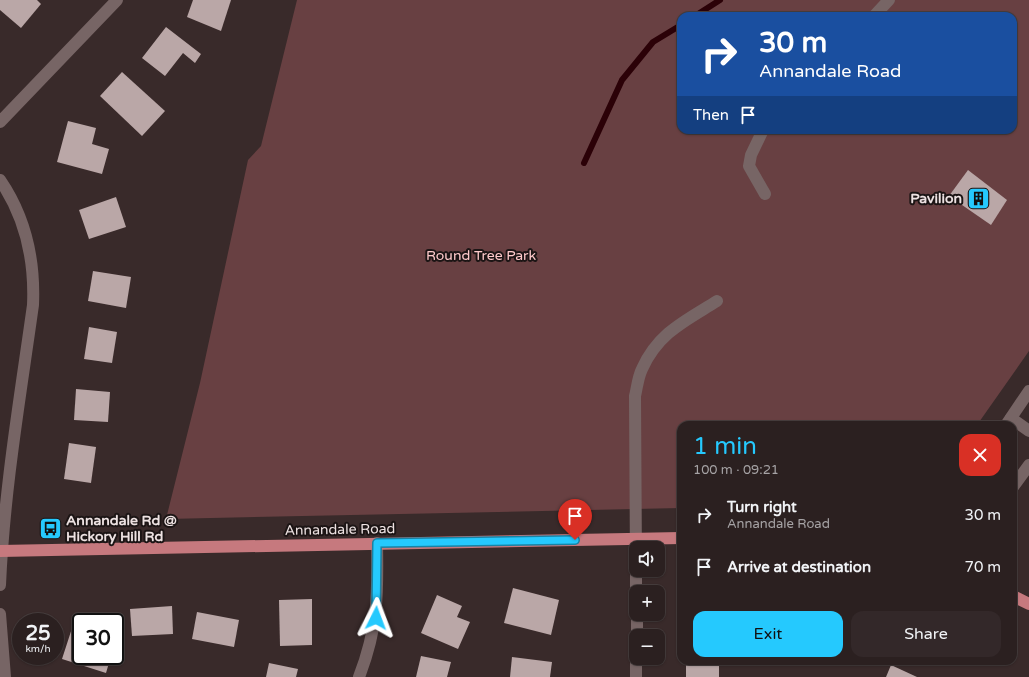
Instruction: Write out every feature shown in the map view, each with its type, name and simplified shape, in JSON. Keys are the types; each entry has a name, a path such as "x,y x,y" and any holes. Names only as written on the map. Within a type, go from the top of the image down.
{"main road":[{"name":"Annandale Road","path":"1,551 677,538"},
{"path":"1017,598 1029,604"}],"street":[{"path":"0,122 117,0"},
{"path":"878,12 889,0"},
{"path":"761,134 751,156 749,166 765,194"},
{"path":"0,180 11,196 23,224 30,251 34,282 33,305 10,471 1,551 0,585"},
{"path":"636,538 636,396 641,370 658,341 678,325 717,301"},
{"path":"1008,421 1029,391"},
{"path":"1017,425 1029,431"},
{"path":"1017,482 1029,465"},
{"path":"359,677 369,652 376,618 377,543"},
{"path":"0,614 5,677"},
{"path":"636,665 636,677"}],"green space":[{"name":"Round Tree Park","path":"297,0 1029,0 1029,351 980,421 677,421 677,508 166,519 200,383 248,160 261,146"}],"building":[{"path":"0,0 37,0 41,4 21,28 0,10"},
{"path":"193,0 231,0 221,31 187,17"},
{"path":"166,27 201,54 195,63 183,53 165,76 142,58"},
{"path":"122,72 165,111 142,136 100,96"},
{"path":"68,121 96,128 92,144 109,149 102,174 57,162"},
{"name":"Pavilion","path":"968,170 1007,200 991,225 949,196"},
{"path":"116,197 126,227 89,239 79,210"},
{"path":"93,271 131,277 126,308 88,301"},
{"path":"89,327 117,332 112,363 84,359"},
{"path":"76,389 110,392 108,422 74,420"},
{"path":"69,443 96,447 91,483 64,479"},
{"path":"513,588 559,600 551,635 504,623"},
{"path":"437,595 462,606 457,617 470,622 458,649 421,633"},
{"path":"312,599 312,645 280,646 279,600"},
{"path":"172,606 173,634 132,636 130,609"},
{"path":"197,612 239,620 234,647 192,639"},
{"path":"72,628 72,662 64,660 64,653"},
{"path":"421,656 451,662 447,677 416,677"},
{"path":"512,657 552,662 550,677 510,677"},
{"path":"269,663 298,669 296,677 266,677"},
{"path":"81,665 108,665 106,673"},
{"path":"686,665 719,665 719,677 686,677"},
{"path":"891,665 917,677 886,677"}],"waterway":[{"path":"701,12 720,0"},
{"path":"584,163 622,80 653,42 677,27"}],"place":[{"name":"Pavilion","path":"978,198"},
{"name":"Annandale Rd @ Hickory Hill Rd","path":"51,528"}],"route":[{"path":"376,618 378,585 377,543 575,540"}]}
